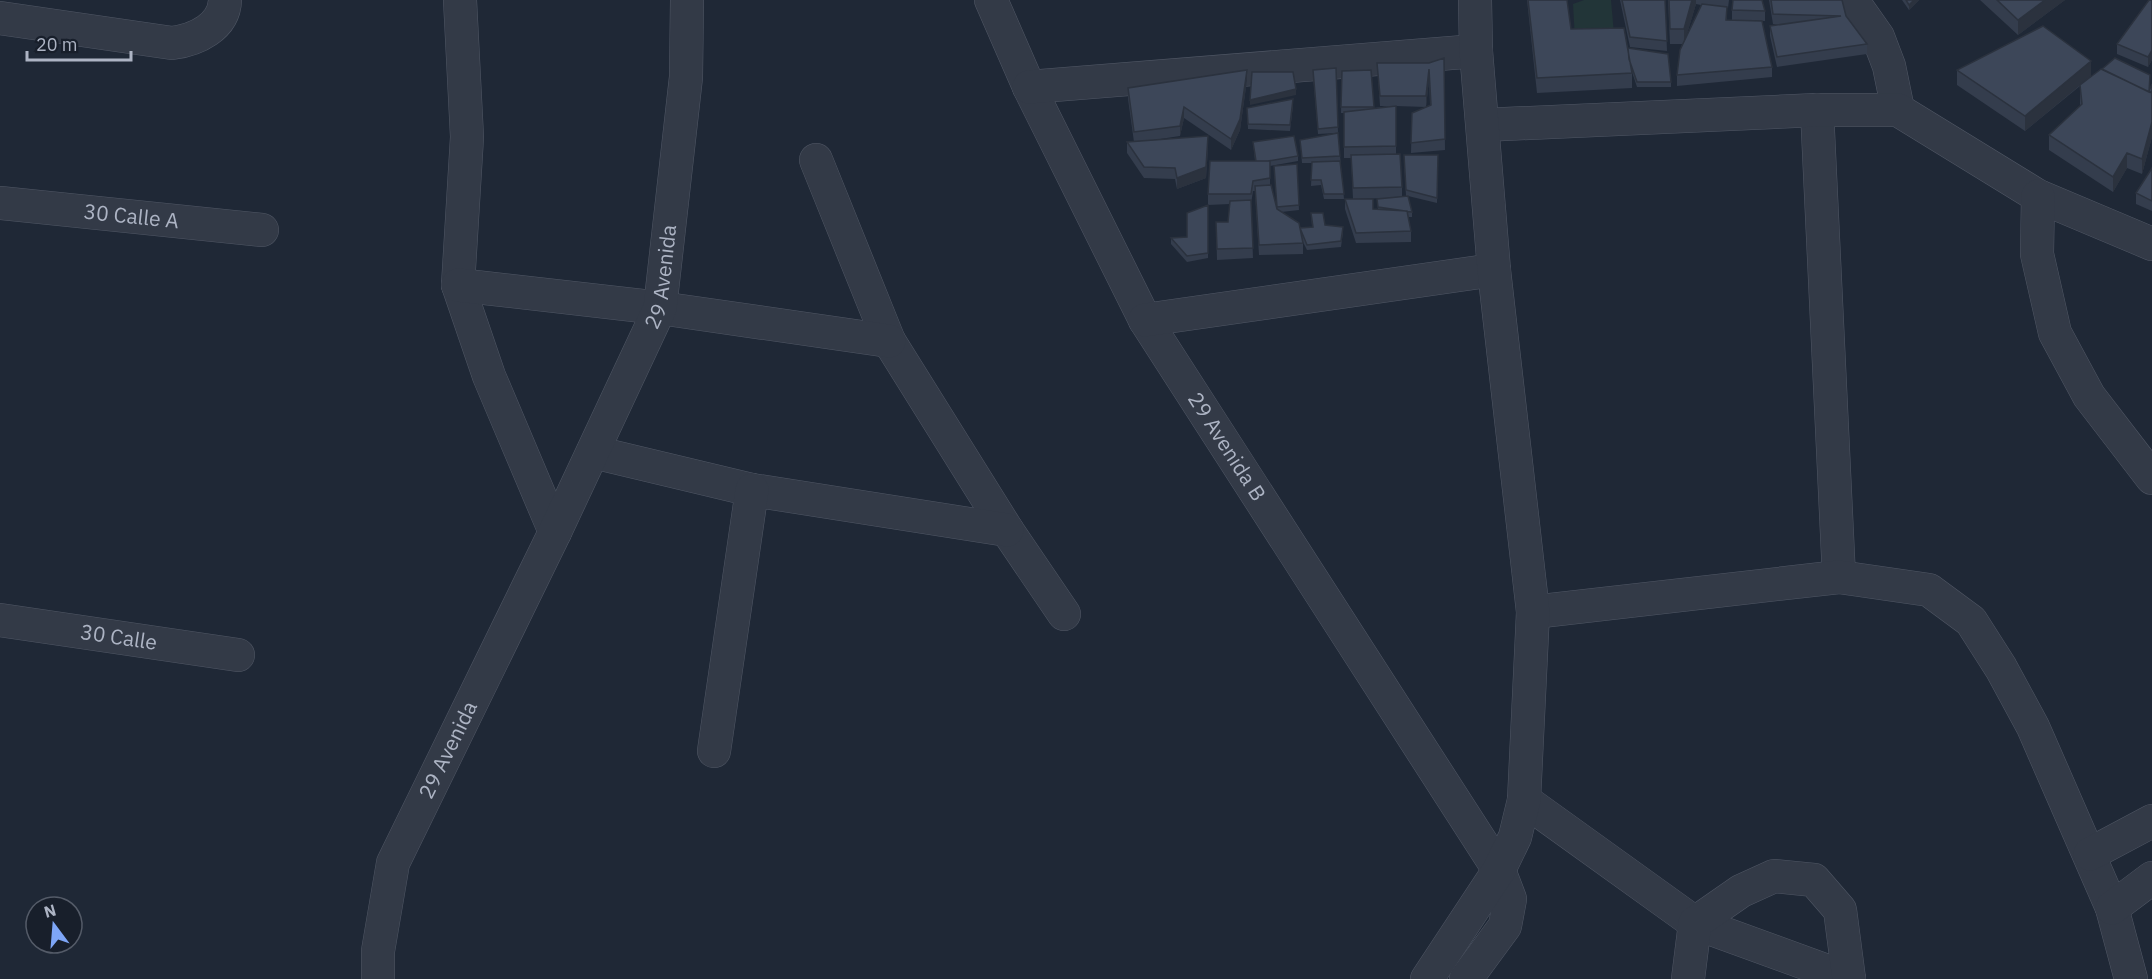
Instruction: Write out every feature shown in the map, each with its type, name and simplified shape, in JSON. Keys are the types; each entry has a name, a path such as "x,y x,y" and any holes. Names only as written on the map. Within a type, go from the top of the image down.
{"street":[{"path":"0,18 178,42 197,37 208,30 225,7 225,0"},
{"path":"460,0 467,137 458,285 489,376 555,532"},
{"name":"29 Avenida","path":"378,979 378,951 393,863 555,532 660,308 686,77 687,0"},
{"name":"29 Avenida B","path":"992,0 1029,87 1145,320 1499,870 1510,899 1505,926 1466,979"},
{"path":"1428,979 1499,870 1515,837 1524,800 1533,612 1494,270 1474,0"},
{"path":"1852,0 1878,37 1889,66 1898,110"},
{"path":"1029,87 1476,51"},
{"path":"1484,125 1817,110 1898,110 2038,196 2152,244"},
{"path":"1817,110 1839,577"},
{"path":"816,160 889,341 1007,530 1064,614"},
{"path":"2038,196 2037,254 2055,333 2089,396 2152,478"},
{"name":"30 Calle A","path":"0,203 262,230"},
{"path":"1145,320 1494,270"},
{"path":"458,285 660,308 889,341"},
{"path":"593,452 752,490 1007,530"},
{"path":"714,751 752,490"},
{"path":"1533,612 1839,577 1929,590 1971,621 2001,668 2033,727 2112,908 2131,979"},
{"name":"30 Calle","path":"0,620 238,655"},
{"path":"1524,800 1695,923 1849,979 1840,910 1814,880 1774,876 1741,891 1695,923 1688,979"},
{"path":"2090,854 2152,821"},
{"path":"2112,908 2152,878"}],"green space":[{"path":"1584,0 1611,0 1614,34 1575,40 1573,4"}],"building":[{"path":"1528,0 1567,0 1571,29 1624,28 1632,73 1537,78"},
{"path":"1622,0 1665,0 1667,41 1630,37"},
{"path":"1669,0 1692,0 1684,29 1670,29"},
{"path":"1733,0 1762,0 1765,11 1732,10"},
{"path":"1771,0 1842,0 1846,16 1867,44 1777,57 1770,26 1841,16 1773,14"},
{"path":"1997,0 2045,0 2018,20"},
{"path":"2149,0 2152,0 2152,50 2148,57 2117,44"},
{"path":"1702,4 1727,7 1726,20 1762,21 1772,67 1677,75 1680,50"},
{"path":"2043,26 2091,61 2025,116 1957,70"},
{"path":"1628,48 1668,54 1671,82 1637,82 1629,59"},
{"path":"1444,58 1445,139 1411,143 1412,113 1431,105 1429,69 1426,96 1380,96 1377,63 1429,63"},
{"path":"2115,58 2150,75 2149,92 2102,69"},
{"path":"1336,68 1338,127 1318,129 1313,70"},
{"path":"2101,69 2152,93 2152,122 2142,159 2127,153 2113,177 2049,135 2082,104 2080,85"},
{"path":"1247,70 1240,119 1231,139 1184,107 1180,126 1134,132 1128,88"},
{"path":"1371,70 1374,107 1341,107 1342,71"},
{"path":"1252,72 1293,72 1296,89 1250,100"},
{"path":"1293,99 1290,125 1248,124 1247,108"},
{"path":"1396,106 1396,146 1344,147 1344,112"},
{"path":"1338,133 1340,156 1302,158 1300,140"},
{"path":"1208,136 1206,167 1177,178 1175,168 1144,167 1127,142"},
{"path":"1294,136 1298,156 1256,161 1253,142"},
{"path":"1400,154 1402,187 1353,188 1351,155"},
{"path":"1404,155 1438,155 1437,198 1406,190"},
{"path":"1210,161 1270,161 1270,178 1253,181 1251,194 1208,194"},
{"path":"1340,161 1344,194 1324,194 1321,180 1311,180 1312,162"},
{"path":"1297,164 1299,205 1277,207 1274,166"},
{"path":"2152,168 2152,201 2136,193"},
{"path":"1271,185 1277,209 1299,223 1303,243 1259,245 1255,186"},
{"path":"1408,196 1412,212 1378,207 1377,199"},
{"path":"1345,199 1373,199 1373,209 1407,211 1411,231 1356,233"},
{"path":"1251,200 1253,248 1217,249 1216,222 1228,222 1230,201"},
{"path":"1208,205 1208,253 1187,256 1171,238 1187,237 1187,213"},
{"path":"1311,213 1323,213 1325,225 1343,227 1341,241 1307,245 1300,228 1313,227"}]}
